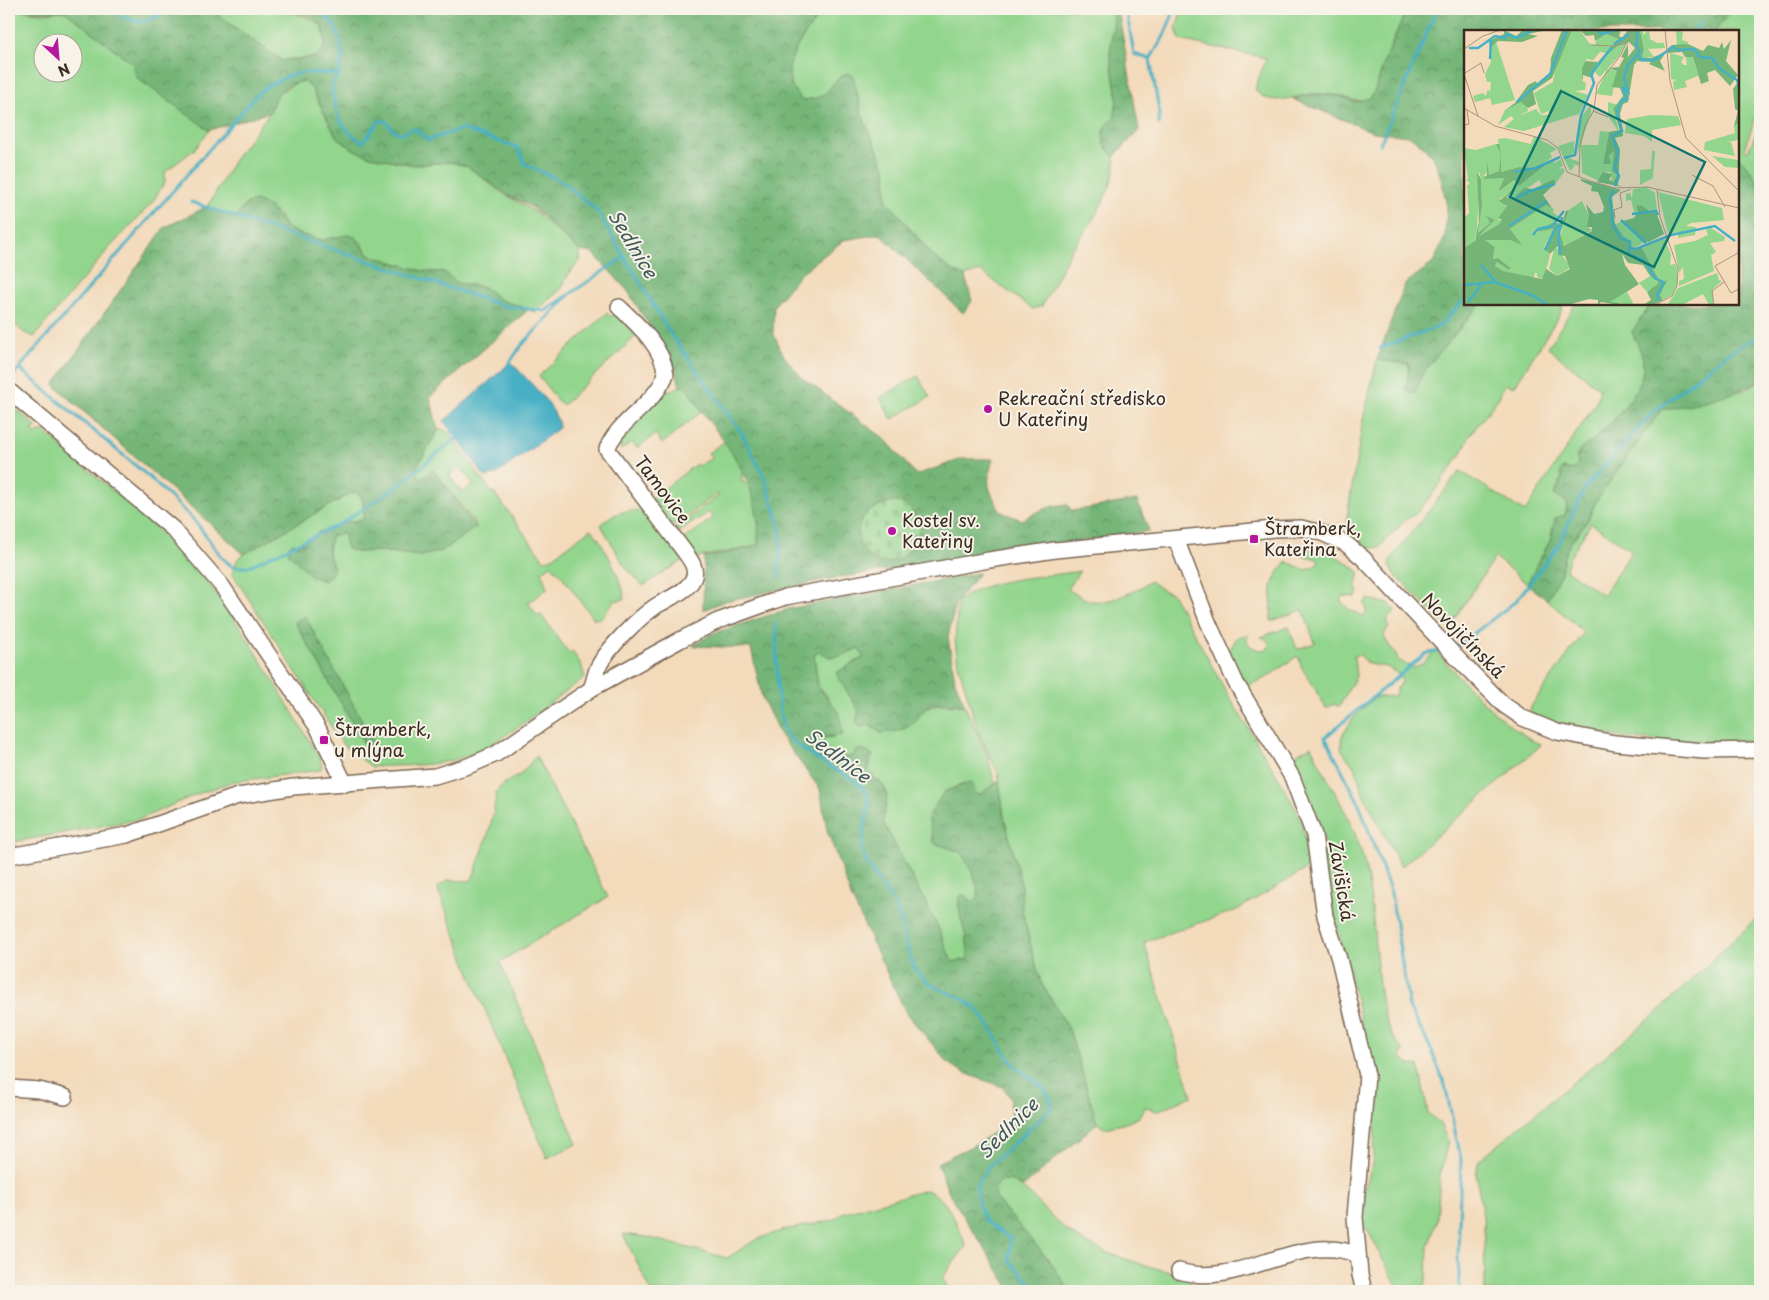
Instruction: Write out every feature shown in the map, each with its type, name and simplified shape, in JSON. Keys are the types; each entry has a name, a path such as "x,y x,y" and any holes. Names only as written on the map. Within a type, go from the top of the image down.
{"street":[{"name":"Tamovice","path":"591,689 598,667 622,636 654,607 686,588 693,580 695,573 693,564 684,551 607,449 616,432 654,394 666,374 660,354 635,322 618,307"},
{"path":"9,391 173,529 222,586 318,728 345,784"},
{"name":"Novojičínská","path":"9,856 127,835 238,796 294,787 434,776 468,766 512,744 591,689 640,661 718,621 778,599 989,560 1055,550 1290,528 1322,533 1340,540 1355,551 1498,699 1523,718 1557,732 1615,743 1704,751 1760,750"},
{"name":"Závišická","path":"1176,539 1205,613 1236,683 1292,777 1314,835 1325,916 1340,959 1367,1075 1355,1217 1358,1255 1364,1291"},
{"path":"9,1088 39,1090 66,1097"},
{"path":"1179,1271 1195,1276 1221,1275 1273,1259 1321,1248 1348,1251 1358,1255"}],"green space":[{"path":"251,7 297,14 321,25 325,39 325,48 315,56 282,61 209,9"},
{"path":"9,9 37,13 66,12 133,63 209,130 196,148 165,172 165,182 151,204 111,246 34,337 23,332 9,319"},
{"path":"24,9 210,9 282,61 317,56 325,45 324,32 321,25 309,16 262,9 823,9 794,53 789,76 793,88 802,100 812,99 824,94 840,77 847,73 853,76 862,115 886,170 886,200 931,253 952,270 965,276 972,301 963,313 880,234 844,240 801,273 774,306 773,333 784,356 801,377 885,439 916,475 962,459 993,459 989,476 989,487 1001,512 1022,520 1044,509 1056,506 1068,505 1072,511 1137,500 1149,531 828,579 725,601 703,610 704,557 741,550 758,544 758,524 750,488 733,455 696,401 685,386 680,387 676,369 627,290 593,253 580,251 532,207 509,196 467,166 449,162 414,165 370,156 354,150 336,136 312,89 304,81 290,85 281,91 270,112 209,130 137,78 132,63 66,12 29,11","holes":["896,502 920,529 910,550 899,560 861,520 880,505"]},
{"path":"823,9 1108,9 1114,19 1110,54 1117,98 1115,116 1108,123 1103,145 1114,157 1113,177 1094,219 1072,248 1042,306 1033,309 980,271 965,276 953,271 935,258 886,200 886,170 862,115 857,91 840,77 821,98 802,100 793,88 789,76 794,53"},
{"path":"1108,9 1118,9 1139,130 1114,157 1106,146 1103,136 1106,127 1115,116 1117,98 1110,54 1114,19"},
{"path":"1182,9 1407,9 1385,60 1375,90 1370,98 1359,101 1327,94 1313,94 1275,100 1267,99 1255,89 1266,58 1180,40 1176,28"},
{"path":"1407,9 1732,9 1716,30 1464,30 1464,305 1479,305 1424,371 1415,392 1409,393 1405,388 1409,364 1377,360 1405,284 1433,263 1445,237 1447,207 1442,181 1435,161 1423,146 1410,136 1373,132 1293,99 1311,94 1340,96 1356,102 1370,98 1375,90 1385,60"},
{"path":"1732,9 1760,9 1760,106 1744,149 1748,151 1760,124 1760,184 1739,158 1739,30 1716,30"},
{"path":"304,81 312,89 336,136 345,144 370,156 414,165 449,162 467,166 504,194 535,212 580,251 580,261 569,273 562,288 535,312 500,300 484,287 457,283 444,272 422,271 369,255 360,241 347,235 323,240 301,235 287,228 277,213 247,203 236,217 219,213 208,206 234,160 268,115 272,101 278,93 296,83"},
{"path":"1739,158 1760,184 1760,380 1725,395 1661,410 1596,501 1588,520 1570,543 1564,556 1561,573 1547,600 1527,584 1551,539 1555,518 1565,515 1566,501 1554,495 1562,478 1560,473 1563,468 1574,470 1578,465 1577,455 1580,450 1622,411 1638,386 1643,361 1632,332 1650,305 1739,305"},
{"path":"256,201 270,207 287,228 301,235 323,240 347,235 355,237 369,255 422,271 444,272 457,283 484,287 500,300 529,309 430,397 438,430 415,470 421,479 433,470 476,527 442,551 421,556 381,551 356,552 347,549 343,533 331,536 328,552 334,569 331,575 323,581 311,576 289,554 288,547 293,543 299,546 319,532 346,522 364,519 363,500 358,493 353,492 244,554 54,385 164,228 208,206 219,213 236,217 248,203"},
{"path":"1479,305 1563,305 1560,314 1514,387 1505,384 1498,399 1470,435 1462,453 1431,496 1416,514 1405,520 1380,547 1368,548 1356,537 1346,523 1363,420 1377,360 1409,364 1409,393 1414,392 1424,371"},
{"path":"1574,305 1650,305 1632,332 1643,361 1638,386 1622,411 1580,450 1577,455 1578,465 1574,470 1563,468 1562,478 1558,483 1567,508 1565,515 1553,527 1551,539 1527,584 1495,557 1449,628 1394,574 1389,565 1390,560 1460,471 1525,512 1597,401 1600,389 1548,348"},
{"path":"616,312 639,331 634,338 563,405 556,399 539,376 607,313 611,317"},
{"path":"918,376 930,397 892,419 880,398"},
{"path":"1760,380 1760,740 1674,742 1644,740 1586,731 1558,724 1532,714 1529,709 1584,632 1547,600 1561,573 1564,556 1570,543 1588,520 1596,501 1661,410 1747,389","holes":["1591,523 1632,551 1603,595 1566,570 1569,558"]},
{"path":"685,385 697,402 701,412 662,444 656,434 637,448 631,442 621,450 619,443 615,440 660,394"},
{"path":"14,407 37,427 32,430 35,434 42,431 51,437 138,511 187,559 206,581 242,630 274,681 320,758 322,766 320,770 231,782 195,795 140,819 9,843 9,413"},
{"path":"440,428 449,433 492,493 495,494 544,560 550,559 591,529 612,562 621,583 625,599 614,601 602,618 594,619 561,575 551,565 542,572 547,589 528,603 538,616 541,615 569,653 572,651 581,664 585,678 510,733 477,751 460,758 439,763 372,767 343,745 232,573 237,560 244,554 353,492 358,493 363,500 364,520 346,522 319,532 299,546 293,543 288,547 289,554 311,576 334,569 328,552 331,536 343,533 356,552 381,551 421,556 442,551 476,527 475,523 434,471 421,479 414,470","holes":["460,467 473,484 462,493 449,475","305,617 378,750 370,754 295,622"]},
{"path":"725,441 735,455 742,470 741,481 748,484 755,499 758,519 758,544 748,548 694,558 682,541 713,518 709,512 676,533 674,529 719,495 716,494 675,525 669,522 651,499 696,464 698,466 712,458 708,453"},
{"path":"896,502 907,504 916,517 920,529 906,552 891,562 876,561 864,552 858,538 860,523 872,510"},
{"path":"645,507 685,559 643,586 624,565 601,525 613,515 629,511 639,511"},
{"path":"1300,546 1317,549 1332,555 1347,562 1360,573 1355,587 1359,592 1356,597 1343,596 1341,601 1350,610 1364,616 1367,610 1364,604 1367,599 1390,604 1395,611 1387,620 1389,626 1384,635 1398,660 1413,668 1422,664 1436,651 1497,715 1525,736 1541,745 1401,867 1363,794 1356,770 1341,749 1342,736 1354,717 1376,697 1395,696 1397,687 1402,683 1401,676 1387,667 1368,664 1360,655 1354,656 1356,676 1339,707 1334,704 1326,708 1301,666 1299,657 1296,657 1266,678 1243,687 1228,654 1237,637 1248,635 1247,642 1253,648 1259,650 1268,649 1269,641 1261,637 1289,627 1297,649 1315,643 1303,610 1271,621 1273,583 1280,569 1287,562 1306,570 1315,566 1319,560 1297,553"},
{"path":"1080,571 1067,589 1092,601 1115,599 1138,589 1150,581 1164,591 1172,593 1228,695 1299,815 1310,867 1237,910 1144,942 1192,1096 1157,1111 1145,1107 1138,1118 1123,1124 1104,1128 1097,1123 1069,1029 1041,982 1022,910 1021,885 1004,816 998,773 978,731 958,664 955,640 958,601 971,593 1001,582"},
{"path":"979,573 956,602 948,637 955,681 965,706 941,703 930,705 911,725 894,731 881,733 869,725 860,727 856,721 859,711 836,673 864,657 858,648 840,656 829,657 818,651 814,654 818,686 838,711 843,735 809,739 837,757 851,757 856,751 861,749 873,755 870,758 868,770 885,788 887,798 883,822 938,927 952,962 968,959 959,897 963,895 973,902 979,896 974,876 961,852 934,843 928,817 944,792 969,783 973,784 976,794 979,795 999,781 1004,816 1021,885 1022,910 1041,983 1069,1029 1097,1123 1023,1187 1010,1180 999,1182 995,1191 996,1199 1048,1259 1070,1291 1012,1291 950,1195 937,1163 978,1143 1003,1126 1010,1116 1011,1098 1003,1087 967,1074 949,1064 906,1013 852,899 827,830 820,789 780,735 762,697 751,648 693,646 711,634 788,609"},
{"path":"305,616 378,750 370,754 295,622"},
{"path":"858,648 864,657 836,673 859,711 856,721 869,725 881,733 915,722 930,706 942,704 965,706 988,756 995,784 979,795 963,784 944,792 933,836 934,843 961,852 971,869 978,888 977,901 973,902 963,895 959,897 968,959 951,962 938,927 883,822 887,798 885,788 868,770 873,755 856,751 851,757 837,757 808,739 835,737 826,694 818,686 814,654 822,651 840,656"},
{"path":"1311,746 1345,811 1355,834 1366,870 1372,908 1379,984 1386,1020 1393,1036 1404,1050 1400,1057 1408,1063 1419,1066 1428,1113 1440,1124 1448,1141 1440,1175 1437,1220 1428,1247 1427,1275 1424,1291 1400,1291 1367,1229 1362,1227 1362,1201 1372,1164 1375,1141 1374,1099 1365,1037 1328,885 1323,854 1327,850 1315,813 1286,760"},
{"path":"536,756 608,897 500,962 577,1144 547,1158 475,986 437,887 449,880 470,881 488,835 496,791 505,783 521,774"},
{"path":"1760,915 1760,1291 1485,1291 1484,1223 1476,1173 1479,1160 1651,1018"},
{"path":"1010,1180 1027,1192 1076,1237 1114,1255 1183,1276 1190,1281 1195,1291 1158,1291 1155,1288 1150,1291 1070,1291 1048,1259 996,1199 995,1191 999,1182"},
{"path":"926,1190 940,1199 951,1213 966,1246 942,1278 950,1291 651,1291 623,1234 647,1237 727,1258 757,1239 784,1230 833,1220 842,1213"}],"water":[{"path":"511,362 547,402 553,411 559,428 497,474 485,477 444,421"}],"waterway":[{"name":"Sedlnice","path":"109,9 127,19 140,22 172,9"},
{"name":"Sedlnice","path":"317,9 332,24 341,44 341,65 332,85 334,103 343,125 355,137 363,142 379,121 386,121 393,130 402,134 414,128 428,140 462,129 518,148 525,164 563,182 597,211 670,333 741,432 764,476 780,526 781,545 778,577"},
{"path":"1126,9 1134,54 1150,59"},
{"path":"1159,124 1159,110 1150,59 1163,38 1175,9"},
{"path":"1380,144 1437,9"},
{"path":"1694,30 1702,22"},
{"path":"9,380 259,92 289,76 306,73 340,74"},
{"path":"191,202 504,306 545,311 566,297"},
{"path":"508,365 521,346 570,294 624,257"},
{"path":"1380,348 1440,326 1464,300"},
{"path":"1455,648 1516,601 1558,546 1584,489 1652,413 1727,354 1760,335"},
{"path":"20,369 148,476 195,521 222,558 233,567 247,567 340,524 395,488 459,436"},
{"name":"Sedlnice","path":"776,624 778,697 782,724 789,737 799,746 855,781 867,794 868,805 862,849 867,864 895,904 913,965 918,973 930,984 964,1000 976,1009 1011,1061 1041,1087 1050,1100 1052,1108 987,1168 977,1185 979,1206 985,1221 1011,1239 1009,1260 1038,1291"},
{"path":"1444,650 1425,654 1325,737 1358,801 1391,893 1409,1007 1432,1051 1445,1085 1461,1159 1458,1258 1460,1291"}],"place":[{"name":"Rekreační středisko U Kateřiny","path":"988,409"},
{"name":"Kostel sv. Kateřiny","path":"892,531"},
{"name":"Štramberk, Kateřina","path":"1254,539"},
{"name":"Štramberk, u mlýna","path":"324,740"}]}
